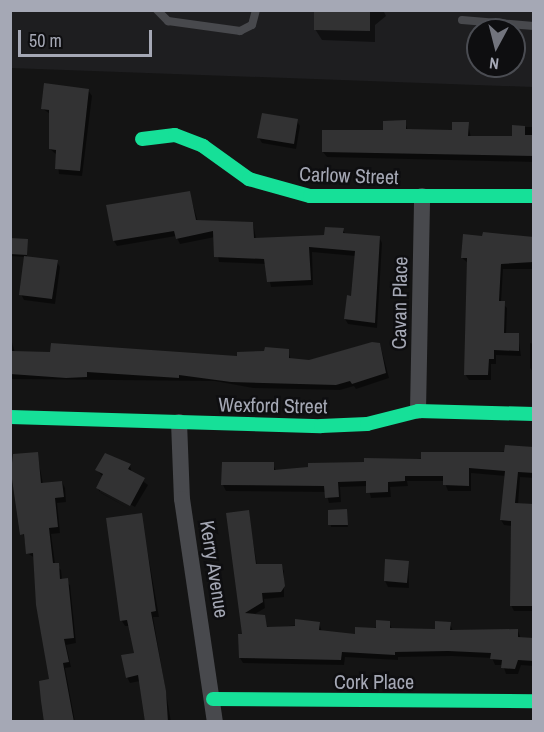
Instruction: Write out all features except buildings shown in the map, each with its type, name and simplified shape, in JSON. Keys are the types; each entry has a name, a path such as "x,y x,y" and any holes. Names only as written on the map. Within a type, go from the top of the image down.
{"street":[{"name":"Carlow Street","path":"142,139 175,135 203,146 249,179 279,190 310,196 534,196"},
{"name":"Cavan Place","path":"418,411 422,196"},
{"name":"Wexford Street","path":"10,417 321,426 368,423 418,411 534,414"},
{"name":"Kerry Avenue","path":"179,422 182,499 215,722"},
{"name":"Cork Place","path":"213,699 534,701"}],"lane":[{"path":"157,10 168,21 240,31 252,25 256,10"},
{"path":"462,20 534,26"}],"shaded area":[{"path":"11,11 533,11 533,87 11,68"}],"traffic: fast":[{"path":"142,139 175,135 203,146 249,179 310,196 534,196"},
{"path":"10,417 321,426 367,424 418,411 534,414"},
{"path":"213,699 534,701"}]}
